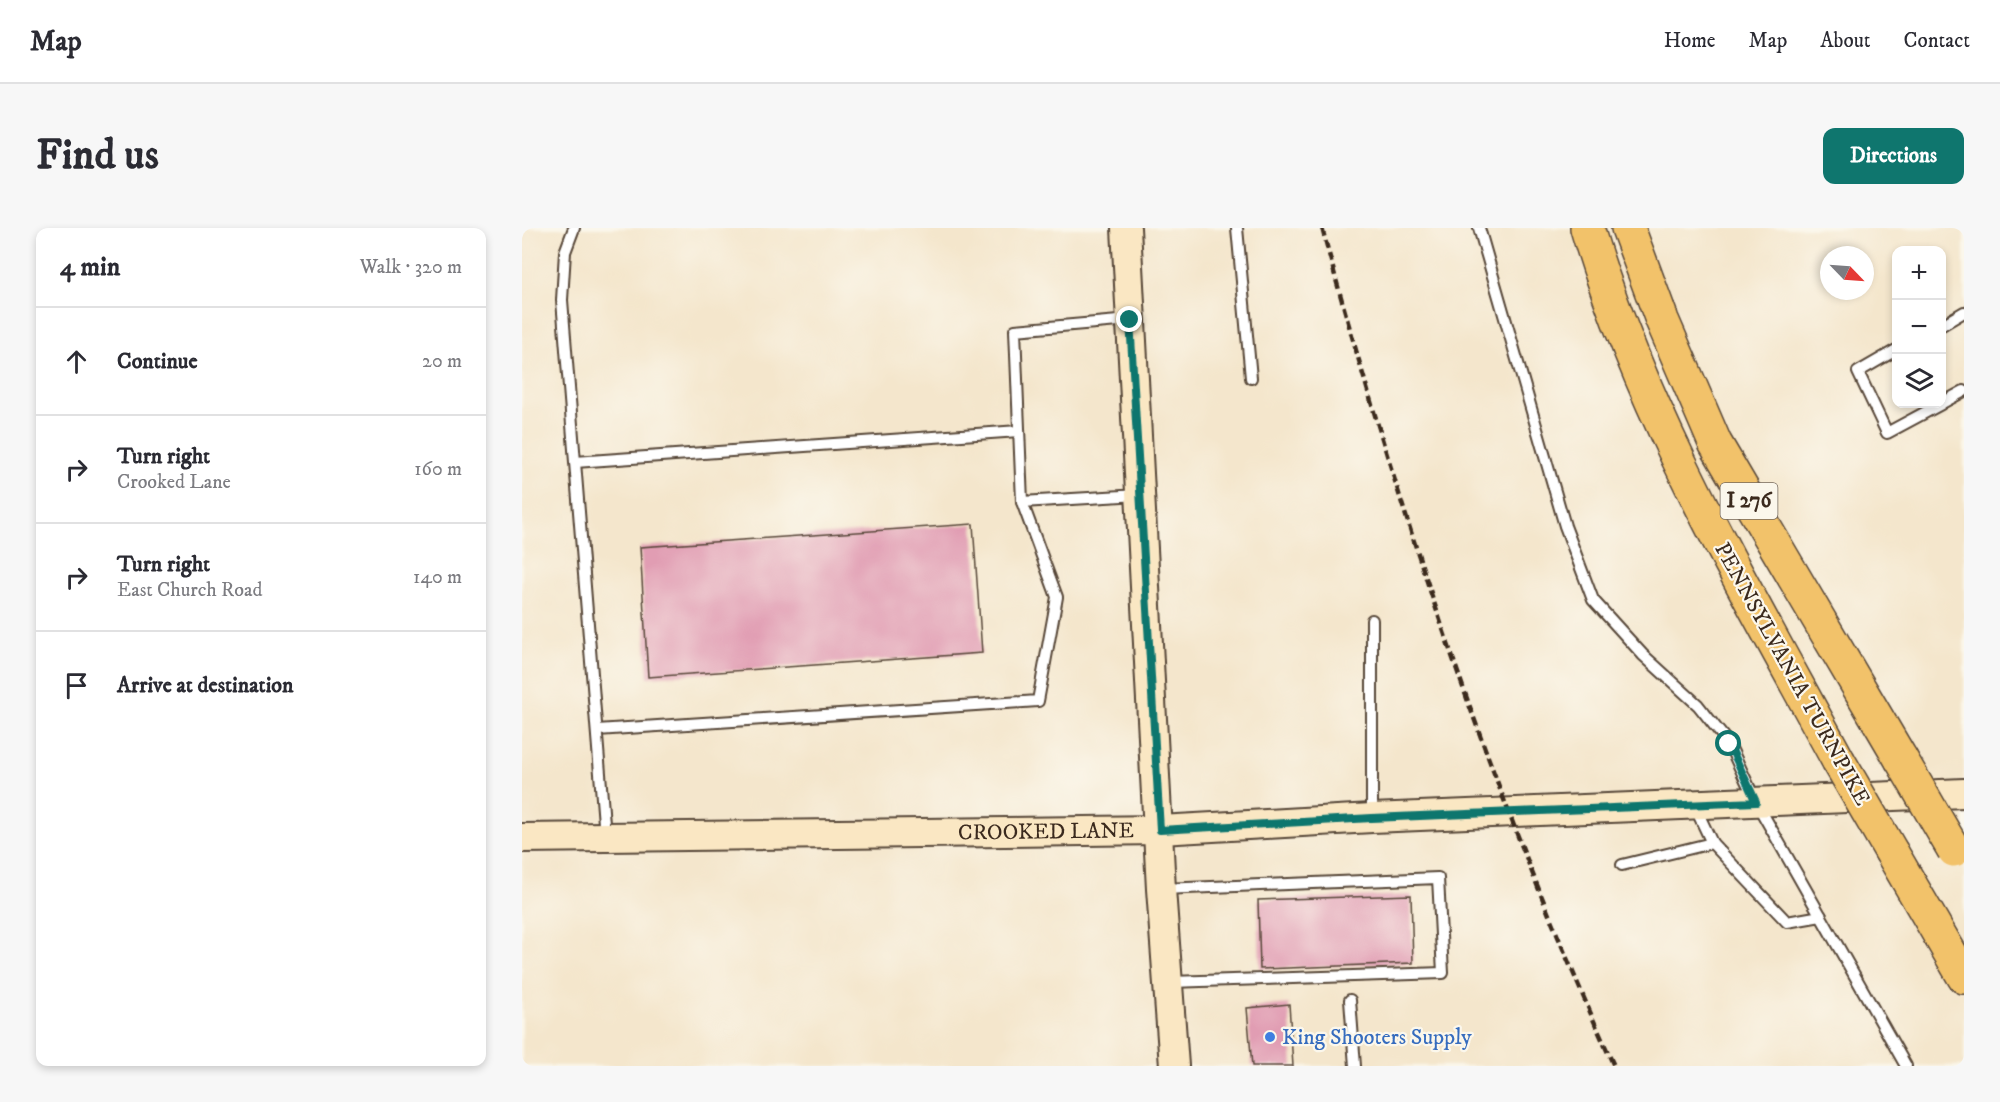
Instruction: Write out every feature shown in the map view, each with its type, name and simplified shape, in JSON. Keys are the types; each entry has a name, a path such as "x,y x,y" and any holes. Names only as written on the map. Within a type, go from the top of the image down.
{"highway":[{"name":"PENNSYLVANIA TURNPIKE","path":"1587,228 1628,347 1708,521 1838,760 1964,977"},
{"name":"I 276","path":"1628,228 1662,320 1715,443 1959,859"}],"street":[{"path":"1126,228 1160,830 1161,889 1173,1066"},
{"name":"CROOKED LANE","path":"522,838 1160,830 1372,818 1964,793"}],"lane":[{"path":"574,228 565,252 562,300 606,837"},
{"path":"1237,228 1251,378"},
{"path":"1479,228 1565,526 1593,600 1643,655 1698,705 1729,744 1756,802 1904,1065"},
{"path":"1946,322 1964,312"},
{"path":"597,730 1038,701 1058,597 1022,502 1015,330 1130,320"},
{"path":"1892,352 1858,372 1887,433 1932,408"},
{"path":"1946,400 1964,391"},
{"path":"575,462 1019,431"},
{"path":"1022,502 1140,495"},
{"path":"1372,620 1372,818"},
{"path":"1694,804 1712,843 1787,922 1821,916"},
{"path":"1622,865 1712,843"},
{"path":"1161,889 1438,878 1443,973 1167,982"},
{"path":"1350,1000 1354,1066"}],"building":[{"path":"973,524 982,653 648,677 640,547"},
{"path":"1411,895 1413,963 1260,969 1258,900"},
{"name":"King Shooters Supply","path":"1289,1004 1293,1066 1252,1066 1247,1008"}],"railway":[{"path":"1322,228 1383,442 1451,653 1528,861 1614,1066"}],"place":[{"name":"King Shooters Supply","path":"1270,1037"}],"route":[{"path":"1130,320 1160,830 1372,818 1756,802 1729,744"}]}
